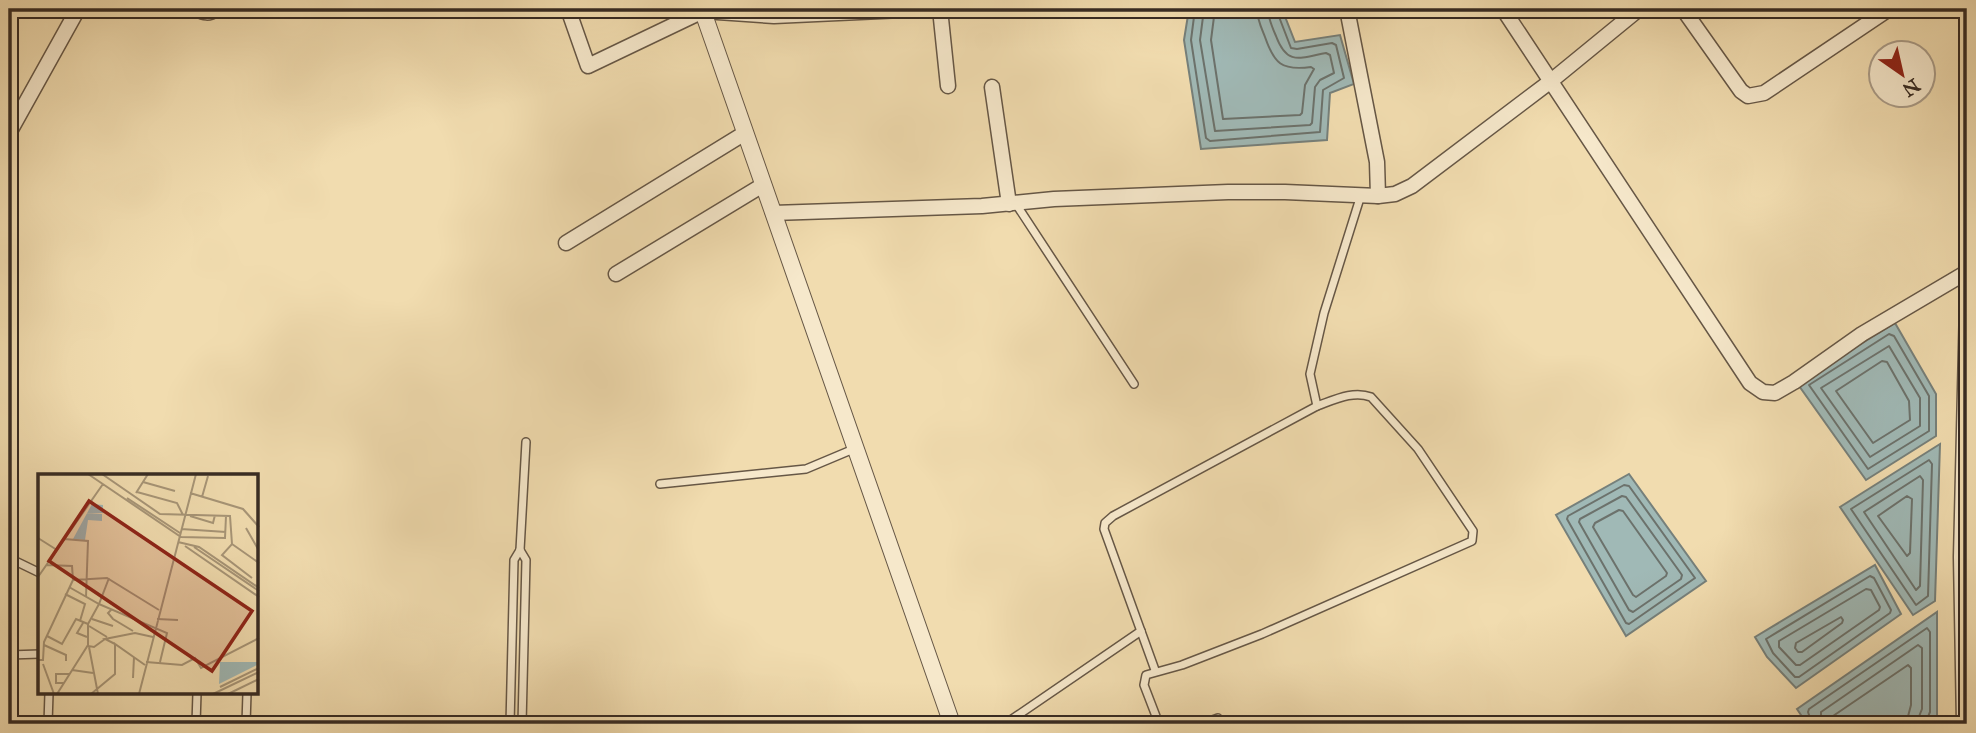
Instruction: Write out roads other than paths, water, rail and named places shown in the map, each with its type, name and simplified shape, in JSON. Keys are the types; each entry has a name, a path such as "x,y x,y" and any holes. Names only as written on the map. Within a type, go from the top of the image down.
{"street":[{"path":"9,133 78,9"},
{"path":"197,9 211,12 216,9"},
{"path":"568,9 588,66 702,10 774,16 924,9"},
{"path":"940,9 948,86"},
{"path":"1347,9 1377,162 1378,196"},
{"path":"1503,9 1750,383 1763,392 1775,393 1794,383 1862,334 1967,272"},
{"path":"773,213 1228,192 1378,196 1395,194 1412,186 1551,81 1639,9"},
{"path":"1683,9 1741,91 1748,96 1764,93 1889,9"},
{"path":"702,10 952,724"},
{"path":"992,87 1012,203"},
{"path":"566,243 745,133"},
{"path":"617,274 764,185"},
{"path":"1964,724 1961,557 1967,305"}],"lane":[{"path":"1317,406 1310,374 1324,313 1361,195"},
{"path":"1012,203 1134,384"},
{"path":"1155,670 1104,529 1105,523 1135,503 1317,406 1349,395 1363,394 1371,397 1418,449 1473,531 1472,541 1262,634 1182,666 1146,674 1143,678 1159,724"},
{"path":"510,724 514,560 520,550 526,442"},
{"path":"660,484 806,469 856,448"},
{"path":"520,550 526,561 522,724"},
{"path":"9,558 38,572"},
{"path":"1006,724 1141,631"},
{"path":"9,655 38,654"},
{"path":"48,724 49,694"},
{"path":"196,724 197,694"},
{"path":"246,724 247,694"},
{"path":"1202,724 1218,718"}],"water":[{"path":"1189,9 1282,9 1295,42 1340,35 1354,84 1330,93 1327,140 1201,149 1184,40"},
{"path":"1895,323 1936,394 1936,436 1866,480 1797,383"},
{"path":"1940,444 1935,601 1913,615 1840,507"},
{"path":"1629,474 1706,581 1626,636 1556,515"},
{"path":"1875,565 1901,614 1796,688 1767,657 1755,637"},
{"path":"1937,612 1937,719 1927,724 1807,724 1797,709"}]}
